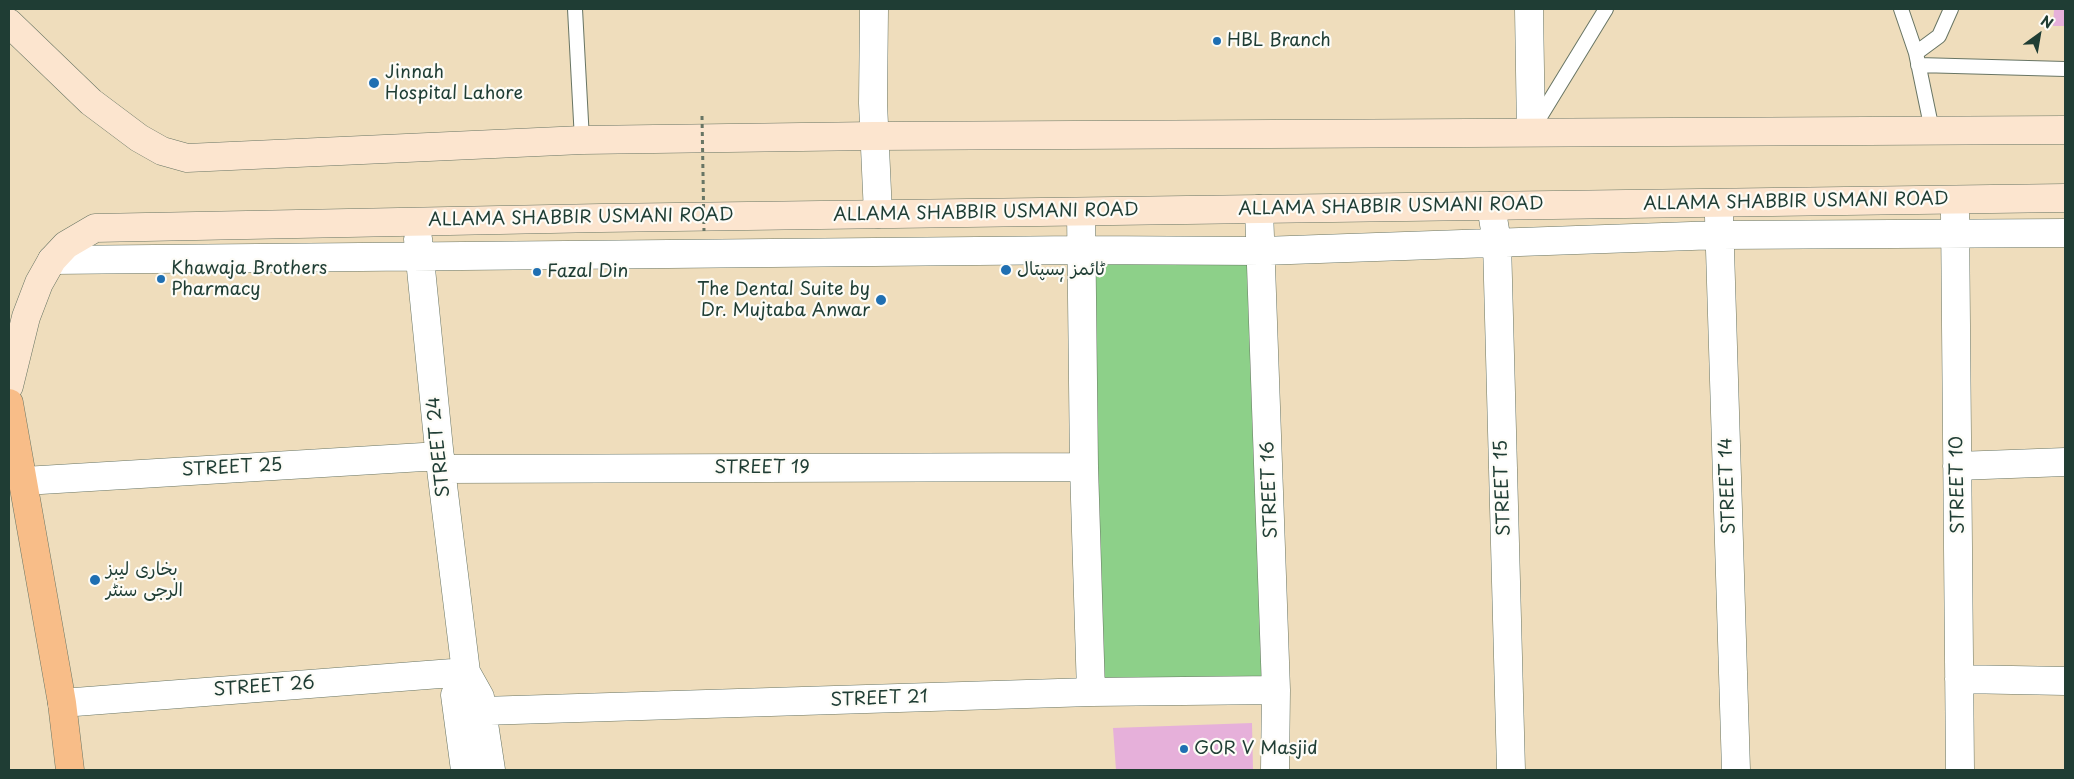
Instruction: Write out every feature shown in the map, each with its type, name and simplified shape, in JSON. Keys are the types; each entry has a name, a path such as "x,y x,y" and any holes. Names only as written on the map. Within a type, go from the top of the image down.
{"main road":[{"path":"9,23 91,102 139,138 162,151 187,158 582,140 874,136 2065,130"},
{"name":"ALLAMA SHABBIR USMANI ROAD","path":"9,386 32,299 52,260 66,244 95,228 265,226 417,221 2065,198"},
{"path":"9,403 62,703 70,770"}],"street":[{"path":"874,9 874,136 878,214"},
{"path":"1529,9 1531,132"},
{"name":"STREET 10","path":"1956,200 1954,232 1960,770"},
{"name":"STREET 14","path":"1719,203 1736,770"},
{"name":"STREET 15","path":"1491,206 1497,242 1511,770"},
{"name":"STREET 16","path":"1259,209 1262,251 1276,690 1275,770"},
{"path":"1081,212 1084,467 1091,692"},
{"name":"STREET 24","path":"417,221 441,462 466,672 480,697 491,770"},
{"path":"52,260 1080,250 1262,251 1720,234 2065,233"},
{"name":"STREET 19","path":"441,462 1084,467"},
{"name":"STREET 25","path":"24,481 441,462"},
{"path":"1958,466 2065,462"},
{"path":"466,672 455,695 466,770"},
{"name":"STREET 26","path":"62,703 466,672"},
{"path":"1959,679 2065,681"},
{"name":"STREET 21","path":"482,711 1091,692 1276,690"}],"lane":[{"path":"575,9 582,140"},
{"path":"1531,132 1606,9"},
{"path":"1901,9 1917,59 1932,130"},
{"path":"1917,59 1939,36 1951,9"},
{"path":"1917,59 2065,69"}],"path":[{"path":"702,116 704,231"}],"green space":[{"path":"1093,262 1256,262 1265,680 1102,680"}],"building":[{"path":"2054,9 2065,9 2065,26 2053,26"},
{"name":"GOR V Masjid","path":"1252,723 1253,770 1116,770 1113,728"}],"place":[{"name":"HBL Branch","path":"1217,41"},
{"name":"Jinnah Hospital Lahore","path":"374,83"},
{"name":"ٹائمز ہسپتال","path":"1006,270"},
{"name":"Fazal Din","path":"537,272"},
{"name":"Khawaja Brothers Pharmacy","path":"161,279"},
{"name":"The Dental Suite by Dr. Mujtaba Anwar","path":"881,300"},
{"name":"بخاری لیبز الرجی سنٹر","path":"95,580"},
{"name":"GOR V Masjid","path":"1184,749"}]}
